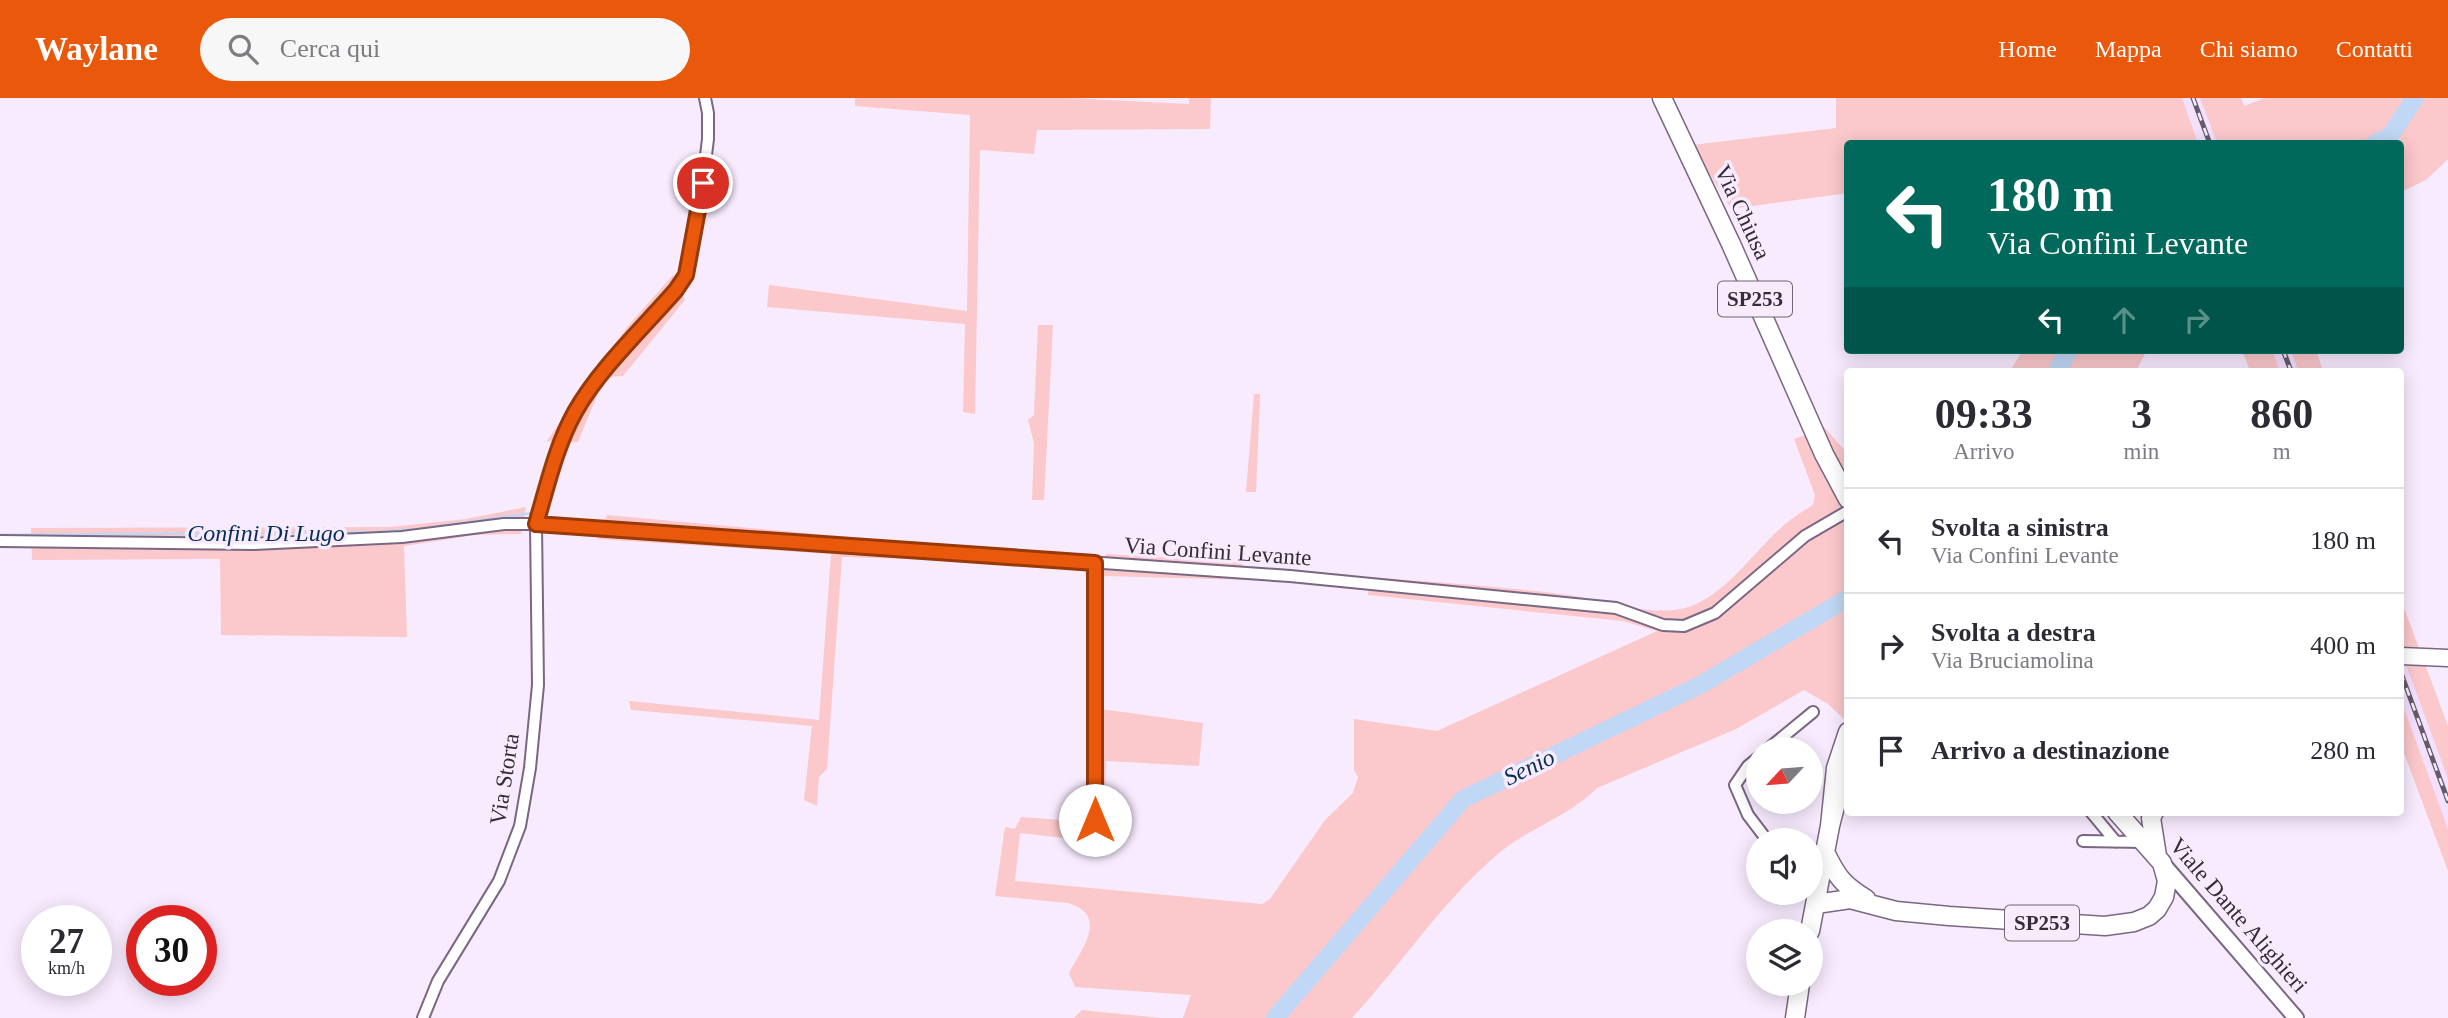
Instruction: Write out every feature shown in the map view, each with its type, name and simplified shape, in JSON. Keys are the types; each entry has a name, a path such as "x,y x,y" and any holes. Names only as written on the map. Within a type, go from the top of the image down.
{"main road":[{"name":"Via Chiusa","path":"1662,98 1731,244 1824,454 1844,492"},
{"path":"2404,656 2448,658"},
{"path":"1830,826 1836,768 1844,744"},
{"path":"1823,860 1844,772"},
{"name":"Viale Dante Alighieri","path":"2120,816 2160,861"},
{"name":"SP253","path":"1823,898 1850,899 1909,912 2047,924 2105,926 2134,922 2150,916 2157,909 2164,897 2167,881 2160,861 2152,816"},
{"name":"SP253","path":"1825,852 1836,875 1848,888 1875,905"},
{"path":"1795,1018 1798,996"}],"street":[{"name":"Via Storta","path":"423,1018 438,981 499,881 520,826 530,768 538,685 536,524 559,447 575,412 592,386 686,275 700,204 708,139 705,98"},
{"name":"Via Confini Levante","path":"0,541 254,544 402,537 504,524 536,524 1290,576 1616,608 1663,625 1684,626 1716,613 1805,536 1844,513"},
{"path":"1095,563 1095,820"},
{"path":"1783,737 1813,712"},
{"path":"1746,769 1735,785 1746,810"},
{"path":"2094,816 2116,842"},
{"path":"2083,842 2144,842"},
{"name":"Viale Dante Alighieri","path":"2160,861 2296,1018"}],"shaded area":[{"path":"855,98 1068,98 1189,104 1189,98 1211,98 1210,129 1037,130 1034,154 980,150 975,414 963,412 965,324 767,307 769,285 967,311 970,115 855,106"},
{"path":"1836,98 2182,98 2197,140 1844,140 1844,194 1731,209 1692,145 1836,128"},
{"path":"2182,98 2200,98 2216,140 2197,140"},
{"path":"2200,98 2241,98 2244,106 2265,98 2448,98 2448,159 2426,180 2404,191 2404,140 2216,140"},
{"path":"673,275 685,300 623,376 609,377 599,391 578,442 547,441 627,327"},
{"path":"1038,325 1053,325 1044,500 1032,500 1034,443 1028,420 1034,415"},
{"path":"2021,354 2145,354 2138,368 2012,368"},
{"path":"2244,354 2274,354 2279,368 2249,368"},
{"path":"2274,354 2292,354 2297,368 2279,368"},
{"path":"2292,354 2317,354 2322,368 2297,368"},
{"path":"1254,394 1260,394 1256,492 1246,492"},
{"path":"1825,428 1844,449 1844,719 1828,704 1804,690 1736,729 1597,788 1575,806 1511,844 1478,872 1352,1018 1183,1018 1191,995 1075,987 1069,973 1089,934 1088,916 1068,903 995,896 1005,827 1015,829 1021,817 1089,822 1089,693 1100,694 1100,709 1203,723 1199,766 1106,761 1104,832 1098,833 1099,842 1020,833 1015,881 1262,904 1270,899 1325,820 1353,793 1358,777 1354,770 1354,719 1437,731 1657,631 1623,621 1368,595 1369,577 1536,591 1647,610 1681,609 1696,604 1720,589 1783,526 1813,505 1815,495 1794,439"},
{"path":"526,507 521,534 475,535 404,546 407,637 221,635 220,559 32,560 31,528 390,527 466,519"},
{"path":"607,515 972,548 969,561 842,557 827,769 819,777 817,806 804,800 812,726 631,710 629,701 819,720 831,554 597,539"},
{"path":"1106,554 1241,562 1249,580 1103,576"},
{"path":"2404,608 2448,726 2448,779 2404,659"},
{"path":"2404,659 2448,779 2448,829 2404,708"},
{"path":"2404,708 2448,829 2448,871 2404,753"},
{"path":"1844,726 1844,758 1836,745"},
{"path":"1082,1010 1161,1018 1074,1018"}],"waterway":[{"name":"Senio","path":"2382,140 2390,136 2415,98"},
{"name":"Senio","path":"2059,368 2067,354"},
{"name":"Confini Di Lugo","path":"0,535 375,532 419,529 532,513"},
{"name":"Senio","path":"1275,1018 1463,799 1700,685 1844,600"}],"railway":[{"path":"2193,98 2209,140"},
{"path":"2285,354 2290,368"},
{"path":"2404,681 2448,801"}],"route":[{"path":"703,183 686,275 592,386 575,412 559,447 536,524 1095,563 1095,820"}]}
